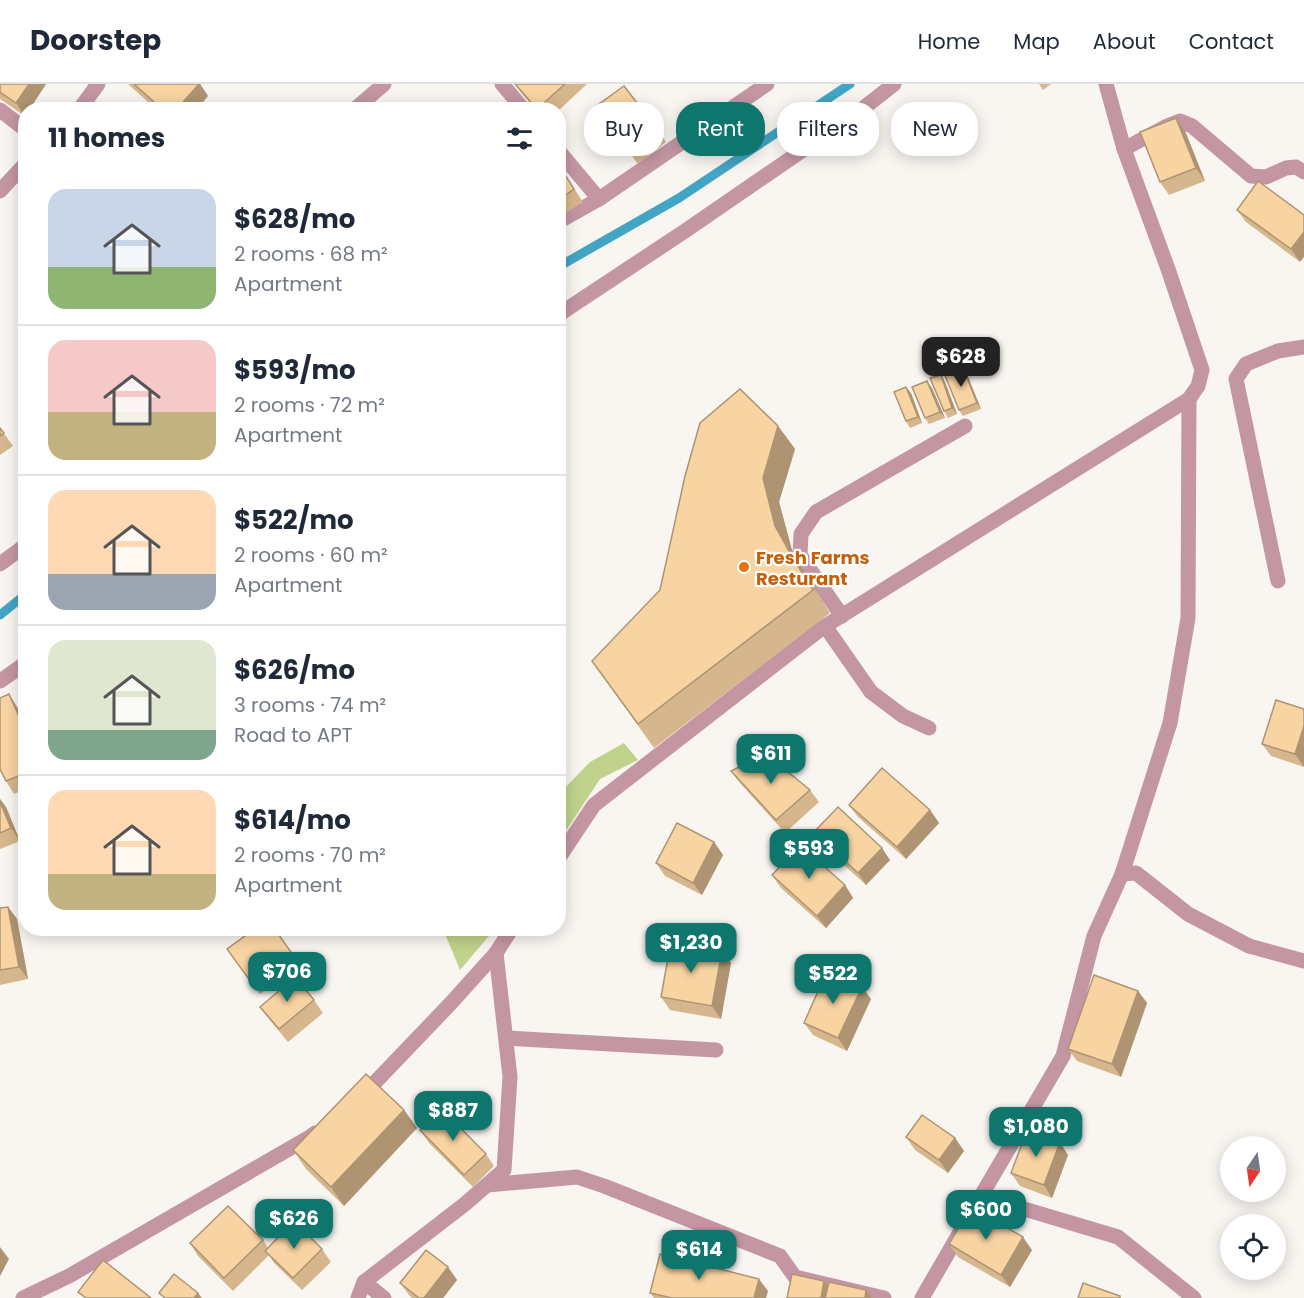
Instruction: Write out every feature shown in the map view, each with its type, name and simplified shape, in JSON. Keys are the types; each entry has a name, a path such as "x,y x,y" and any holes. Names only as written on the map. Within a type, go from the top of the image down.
{"street":[{"path":"86,102 98,84"},
{"path":"363,102 384,84"},
{"path":"502,84 517,102"},
{"path":"566,218 599,199 767,84"},
{"path":"566,310 861,110 894,84"},
{"path":"566,847 594,805 825,626 1189,399 1198,386 1202,370 1124,149 1106,84"},
{"path":"0,110 18,124"},
{"path":"1124,149 1180,121 1192,126 1251,176 1266,177 1286,168 1296,167 1304,172"},
{"path":"566,160 599,199"},
{"path":"0,191 18,172"},
{"path":"1278,581 1236,379 1246,364 1278,351 1304,347"},
{"path":"922,1298 1063,1056 1094,936 1122,874 1170,723 1188,618 1189,399"},
{"path":"842,616 800,555 801,534 816,512 965,426"},
{"path":"0,564 18,551"},
{"path":"825,626 871,692 903,716 929,728"},
{"path":"0,681 18,669"},
{"path":"1122,874 1136,873 1188,914 1249,945 1304,961"},
{"path":"351,1104 376,1083 451,1003 496,953 507,936"},
{"path":"358,1298 364,1282 465,1204 504,1170 510,1077 496,953"},
{"path":"506,1038 716,1050"},
{"path":"22,1298 78,1271 308,1138 326,1125"},
{"path":"487,1185 577,1178 604,1186 780,1256 795,1277 884,1298"},
{"path":"981,1196 1118,1237 1194,1298"},
{"path":"364,1282 384,1298"}],"green space":[{"path":"624,743 638,760 600,779 566,831 566,787 590,762"},
{"path":"446,936 489,936 460,970"}],"building":[{"path":"0,84 29,84 16,103 0,92"},
{"path":"134,84 199,84 183,102 154,102"},
{"path":"515,84 565,84 545,102 531,102"},
{"path":"624,86 636,102 602,102"},
{"path":"1176,118 1196,168 1160,182 1140,132"},
{"path":"566,176 574,189 566,194"},
{"path":"1258,181 1304,215 1304,232 1291,249 1237,210"},
{"path":"962,365 977,403 959,410 944,373"},
{"path":"941,375 952,408 944,411 930,378"},
{"path":"927,381 940,412 925,418 912,387"},
{"path":"906,387 918,417 906,421 894,392"},
{"name":"Fresh Farms Resturant","path":"740,389 778,426 763,478 775,526 813,590 638,724 592,661 660,590 685,476 700,423"},
{"path":"9,694 18,714 18,776 6,781 0,769 0,698"},
{"path":"1276,700 1304,709 1304,726 1295,754 1262,744"},
{"path":"766,754 810,790 776,820 731,771"},
{"path":"882,768 930,810 897,847 849,805"},
{"path":"0,802 11,828 0,833"},
{"path":"838,807 882,848 858,873 814,832"},
{"path":"677,823 714,842 693,883 656,863"},
{"path":"800,845 845,885 817,916 772,875"},
{"path":"8,907 19,967 0,970 0,908"},
{"path":"245,936 280,936 291,952 251,982 227,949"},
{"path":"671,941 722,951 712,1006 661,997"},
{"path":"827,971 862,987 838,1038 804,1023"},
{"path":"1094,975 1138,991 1112,1064 1068,1049"},
{"path":"295,977 314,1000 279,1029 260,1007"},
{"path":"366,1074 404,1110 331,1187 293,1150"},
{"path":"442,1109 486,1154 464,1175 420,1130"},
{"path":"922,1115 955,1138 939,1160 906,1137"},
{"path":"1027,1130 1060,1142 1044,1185 1011,1173"},
{"path":"228,1206 263,1240 224,1278 190,1243"},
{"path":"971,1207 1023,1237 1001,1275 949,1244"},
{"path":"294,1221 322,1249 293,1278 265,1251"},
{"path":"426,1250 448,1267 424,1298 419,1298 400,1283"},
{"path":"660,1254 759,1279 754,1298 672,1298 650,1293"},
{"path":"103,1260 151,1298 86,1298 78,1292"},
{"path":"174,1274 198,1293 194,1298 165,1298 159,1293"},
{"path":"792,1274 824,1281 821,1298 787,1298"},
{"path":"829,1282 866,1290 865,1298 825,1298"},
{"path":"1083,1283 1120,1296 1120,1298 1078,1298"}],"waterway":[{"path":"566,262 679,198 850,84"},
{"path":"0,615 18,600"}],"place":[{"name":"Fresh Farms Resturant","path":"744,567"}]}
